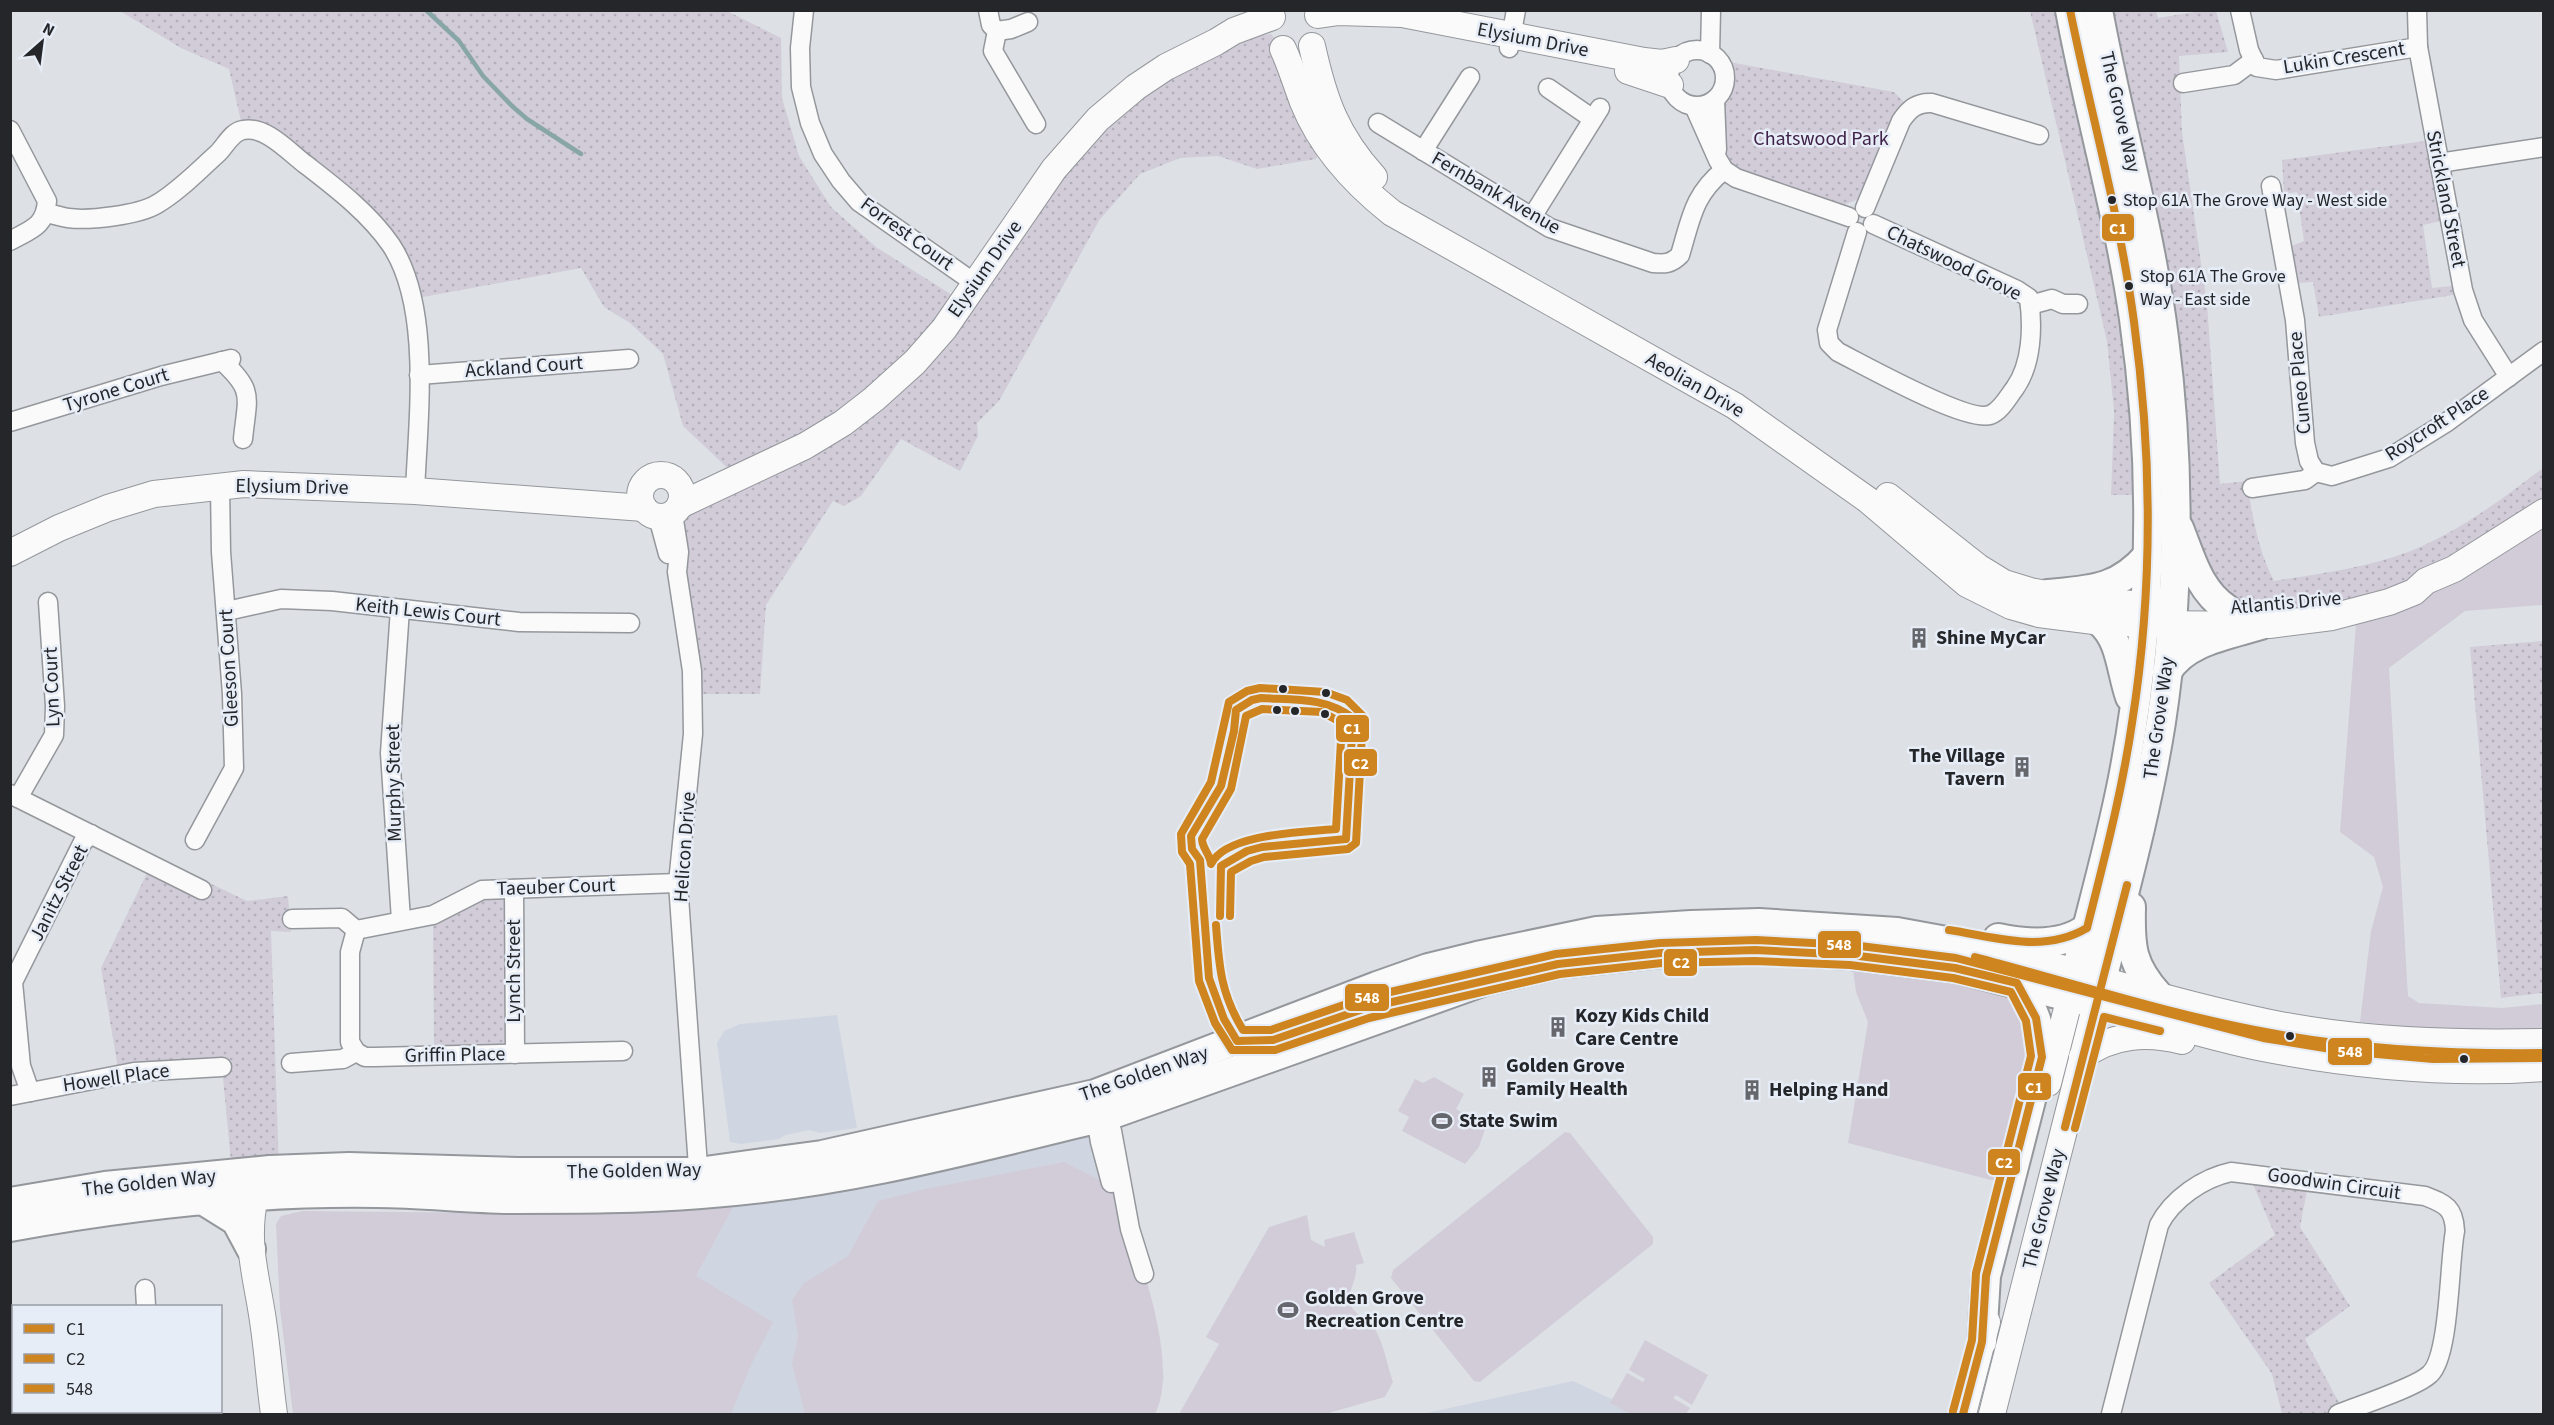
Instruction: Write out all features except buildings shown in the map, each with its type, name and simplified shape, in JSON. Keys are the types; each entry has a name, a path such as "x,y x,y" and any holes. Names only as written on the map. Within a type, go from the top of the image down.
{"main road":[{"name":"The Grove Way","path":"2070,10 2116,221 2134,320 2146,437 2148,555 2167,672 2158,738 2133,863 2086,988"},
{"name":"The Grove Way","path":"2086,988 2087,928 2119,798 2134,708 2158,615 2175,518 2174,440 2161,315 2150,241 2098,10"},
{"path":"2175,518 2203,587 2215,602 2227,609"},
{"path":"2048,594 2088,590 2114,584 2130,574 2148,555"},
{"path":"2100,622 2112,634 2134,708"},
{"path":"2167,672 2178,656 2187,651 2215,639 2261,625"},
{"path":"2133,863 2131,948 2141,972 2159,996"},
{"name":"The Golden Way","path":"1243,1053 1377,986 1428,968 1597,931 1759,923 1886,931 1928,936 1979,947 2086,988"},
{"path":"1886,931 1950,930 2037,942 2072,938 2087,928"},
{"path":"1597,931 1605,958"},
{"name":"The Golden Way","path":"255,1196 376,1193 513,1199 700,1184 847,1177 910,1164 1099,1110 1274,1040 1366,1008 1558,964 1605,958 1661,953 1755,950 1851,955 1944,967 2017,983 2086,988"},
{"path":"1982,1342 1986,1276 2042,1057 2035,1014 2017,983"},
{"name":"The Golden Way","path":"10,1227 151,1205 270,1170 349,1167 518,1172 700,1184"},
{"path":"205,1189 255,1196 270,1170"},
{"name":"The Golden Way","path":"10,1202 105,1186 205,1189"},
{"path":"205,1189 236,1221 251,1249"}],"street":[{"name":"Forrest Court","path":"804,10 800,48 801,87 810,123 823,154 840,181 859,202 976,284"},
{"path":"988,10 992,25 997,31"},
{"path":"1510,42 1516,10"},
{"path":"1687,62 1723,66 1725,75 1722,91 1715,100 1706,105 1694,106 1680,100 1687,62 1708,10"},
{"name":"Lukin Crescent","path":"2240,10 2249,50 2257,67 2276,70 2418,47"},
{"name":"Strickland Street","path":"2417,10 2418,47 2463,290 2473,320 2510,377"},
{"path":"997,31 1011,29 1028,22"},
{"name":"Elysium Drive","path":"10,553 59,528 108,508 154,494 220,486 277,484 415,491 586,504 662,503 736,477 805,446 843,423 874,399 929,346 976,284 1054,169 1098,119 1149,78 1216,42 1276,29 1293,52 1303,51 1317,26 1358,22 1510,42 1629,71 1687,62"},
{"name":"Aeolian Drive","path":"1317,26 1321,89 1332,117 1356,156 1373,176 1408,205 1598,311 1783,421 1836,456 1978,567 2004,583 2085,602 2158,615"},
{"name":"Aeolian Drive","path":"1276,29 1303,103 1317,132 1365,192 1392,213 1735,406 1868,500 1967,584 2010,606 2045,615 2100,622 2158,615"},
{"path":"997,31 993,51 1036,124"},
{"path":"2182,83 2234,75 2254,60"},
{"name":"Fernbank Avenue","path":"1423,150 1470,77"},
{"path":"1532,217 1597,114 1548,88"},
{"path":"1715,100 1721,165"},
{"path":"1861,220 1901,121 1907,111 1914,106 1932,103 2039,135"},
{"path":"1694,106 1721,165"},
{"name":"Fernbank Avenue","path":"1378,123 1550,228 1653,263 1666,264 1680,255 1698,199 1721,165"},
{"path":"10,129 47,201 42,223 10,241"},
{"path":"46,213 69,218 107,216 155,206 220,152 231,137 243,130 265,133 343,193 391,245 406,273 415,314 420,375 415,491"},
{"path":"2439,163 2544,147"},
{"name":"Chatswood Grove","path":"1721,165 1736,178 1861,220 2017,290 2029,298 2031,315 2026,365 2019,381 1997,412 1987,416 1954,409 1838,352 1829,344 1827,330 1861,220"},
{"name":"Cuneo Place","path":"2271,186 2295,320 2305,443 2309,461 2316,472"},
{"name":"Chatswood Grove","path":"2030,305 2052,299 2063,304 2078,304"},
{"name":"Roycroft Place","path":"2252,488 2305,480 2316,472 2332,476 2389,459 2447,422 2544,351"},
{"name":"Tyrone Court","path":"10,422 161,376 227,360 247,391 243,439"},
{"name":"Ackland Court","path":"420,375 629,360"},
{"name":"Gleeson Court","path":"195,840 234,768 227,611 221,552 220,486"},
{"name":"Helicon Drive","path":"662,503 679,552 677,572 692,671 689,796 678,884 700,1184"},
{"name":"Atlantis Drive","path":"2158,615 2261,625 2309,621 2342,615 2414,592 2426,581 2454,569 2544,512"},
{"name":"Atlantis Drive","path":"2158,615 2328,603 2408,581 2426,581"},
{"name":"Keith Lewis Court","path":"227,611 282,599 332,601 519,622 630,623"},
{"name":"Lyn Court","path":"14,796 54,735 55,706 48,602"},
{"name":"Murphy Street","path":"400,609 390,753 401,921"},
{"path":"14,796 178,873 202,890"},
{"name":"Janitz Street","path":"30,1092 21,1066 13,982 83,842 91,834"},
{"name":"Taeuber Court","path":"362,928 433,915 482,890 678,884"},
{"name":"Lynch Street","path":"514,889 514,1054"},
{"path":"292,919 342,918 362,928 350,952 350,1042 356,1052"},
{"name":"The Golden Way","path":"2086,988 2159,996 2272,1023 2367,1037 2479,1044 2544,1042"},
{"name":"The Golden Way","path":"2086,988 2261,1048 2342,1061 2433,1070 2544,1068"},
{"name":"The Grove Way","path":"1992,1414 2082,1057 2086,988"},
{"name":"The Grove Way","path":"1964,1414 1982,1342 2086,988"},
{"path":"2082,1057 2099,1045 2115,1040 2150,1036 2235,1054 2261,1048"},
{"name":"Griffin Place","path":"291,1063 343,1059 356,1052 365,1057 375,1057 623,1051"},
{"name":"Howell Place","path":"10,1096 134,1072 222,1067"},
{"path":"1099,1110 1112,1131 1130,1229 1144,1274"},
{"name":"Goodwin Circuit","path":"2111,1414 2157,1234 2164,1216 2189,1192 2215,1176 2231,1172 2425,1196 2444,1204 2454,1216 2455,1230 2442,1354 2437,1367 2429,1376 2415,1383 2338,1414"},
{"path":"255,1196 250,1222 251,1249 264,1328 274,1414"},
{"path":"255,1196 265,1222 268,1266 264,1328"}],"shaded area":[{"path":"837,1015 857,1128 820,1133 809,1130 786,1135 779,1139 741,1144 730,1142 717,1043 724,1031 740,1024"},
{"path":"1101,1118 1144,1274 1164,1378 1153,1414 525,1414 642,1212"},
{"path":"1573,1381 1644,1414 1422,1414"}],"green space":[{"path":"120,11 727,11 781,38 782,98 799,156 831,207 876,247 963,302 1091,126 1216,42 1271,34 1283,49 1325,143 1316,159 1257,169 1218,156 1180,158 1140,174 1100,219 999,401 977,423 978,436 960,471 901,439 861,496 844,506 833,501 766,605 760,694 693,694 673,514 736,476 683,426 663,354 630,323 604,307 581,268 412,299 391,245 299,159 243,130 229,69 181,48"},
{"path":"2030,11 2071,11 2147,495 2111,495 2114,411 2107,341"},
{"path":"2100,11 2156,11 2158,18 2216,11 2228,52 2179,56 2182,132 2207,304 2220,484 2247,481 2260,545 2274,581 2358,566 2408,552 2461,525 2543,468 2543,512 2454,569 2322,611 2226,615 2194,564"},
{"name":"Chatswood Park","path":"1723,61 1894,92 1906,104 1861,198 1846,204 1843,210 1747,176 1734,167 1723,156 1720,103 1727,93 1729,77"},
{"path":"2425,141 2441,221 2423,225 2432,288 2452,286 2453,295 2319,317 2313,282 2298,283 2289,247 2304,241 2297,192 2284,194 2282,160"},
{"path":"2543,520 2543,605 2465,611 2389,668 2408,996 2419,1003 2502,1008 2543,1004 2543,1032 2485,1035 2360,1022 2371,931 2383,887 2374,857 2340,832 2356,624 2407,609"},
{"path":"2543,641 2543,993 2501,998 2470,647"},
{"path":"151,865 176,877 180,869 247,901 288,896 291,932 271,931 279,1170 232,1173 222,1067 119,1074 101,968"},
{"path":"514,889 515,1054 434,1056 433,915"},
{"path":"1851,955 2017,983 2038,1025 2023,1180 1991,1180 1848,1143 1868,1022 1856,992"},
{"name":"State Swim","path":"1434,1077 1464,1094 1456,1109 1486,1126 1479,1147 1465,1164 1402,1131 1409,1117 1398,1111 1415,1079 1423,1083"},
{"path":"1565,1132 1570,1133 1653,1237 1653,1244 1480,1382 1474,1381 1391,1278 1393,1270"},
{"path":"1064,1162 1112,1186 1132,1236 1152,1300 1159,1333 1163,1364 1162,1391 1155,1414 805,1414 792,1364 798,1336 792,1300 804,1283 848,1256 878,1201 925,1189"},
{"path":"2248,1173 2309,1180 2300,1227 2350,1306 2305,1339 2344,1412 2282,1414 2272,1374 2209,1283 2275,1235"},
{"path":"734,1205 696,1276 773,1322 751,1365 731,1414 293,1414 280,1309 276,1224 281,1216 302,1211 609,1214"},
{"name":"Golden Grove Recreation Centre","path":"1307,1215 1311,1240 1325,1247 1324,1240 1354,1232 1364,1263 1356,1265 1350,1302 1354,1311 1372,1325 1381,1341 1393,1382 1385,1397 1325,1414 1179,1414 1219,1344 1206,1337 1269,1227"},
{"path":"1645,1340 1708,1375 1692,1405 1676,1395 1673,1398 1690,1408 1686,1414 1631,1414 1610,1403 1627,1373 1643,1382 1645,1379 1629,1370"}],"waterway":[{"path":"426,10 459,41 483,76 512,106 527,119 581,154"}],"transit line":[{"name":"C1","path":"1949,930 2036,942 2070,936 2087,928 2123,775 2139,673 2147,573 2148,522 2140,372 2121,244 2070,10"},
{"name":"C2","path":"1230,916 1231,872 1264,857 1348,849 1356,843 1363,716 1347,700 1325,692 1260,688 1247,691 1229,702 1211,782 1181,834 1182,852 1190,864 1199,981 1215,1023 1232,1050 1275,1050 1369,1018 1560,974 1662,963 1755,961 1850,965 1953,978 2011,992 2026,1021 2031,1056 1976,1273 1972,1340 1953,1411"},
{"name":"C1","path":"1220,916 1221,866 1247,851 1262,847 1346,839 1353,718 1332,706 1298,700 1261,698 1252,700 1236,710 1234,731 1221,786 1191,836 1192,849 1200,860 1209,978 1224,1019 1237,1041 1273,1040 1366,1008 1558,964 1661,953 1755,950 1851,955 1955,968 2017,983 2036,1018 2042,1057 1986,1276 1982,1342 1963,1414"},
{"name":"548","path":"1262,709 1322,712 1342,723 1336,829 1287,833 1249,840 1219,854 1211,864 1202,839 1231,789 1246,716 1262,709"},
{"name":"C1","path":"2065,1127 2127,885"},
{"name":"548","path":"1216,925 1222,980 1230,1004 1243,1030 1271,1030 1364,998 1556,954 1660,943 1756,940 1852,945 1956,958 2263,1038 2343,1051 2433,1059 2544,1058"},
{"name":"C2","path":"1975,957 2196,1017 2305,1039 2407,1050 2544,1053"},
{"name":"C2","path":"2075,1128 2104,1017 2160,1031"}],"place":[{"name":"Stop 61A The Grove Way - West side","path":"2112,200"},
{"name":"Stop 61A The Grove Way - East side","path":"2129,286"},
{"name":"Shine MyCar","path":"1919,638"},
{"name":"The Village Tavern","path":"2022,767"},
{"name":"Kozy Kids Child Care Centre","path":"1558,1027"},
{"name":"Golden Grove Family Health","path":"1489,1077"},
{"name":"Helping Hand","path":"1752,1090"},
{"name":"State Swim","path":"1442,1121"},
{"name":"Golden Grove Recreation Centre","path":"1288,1310"}]}
